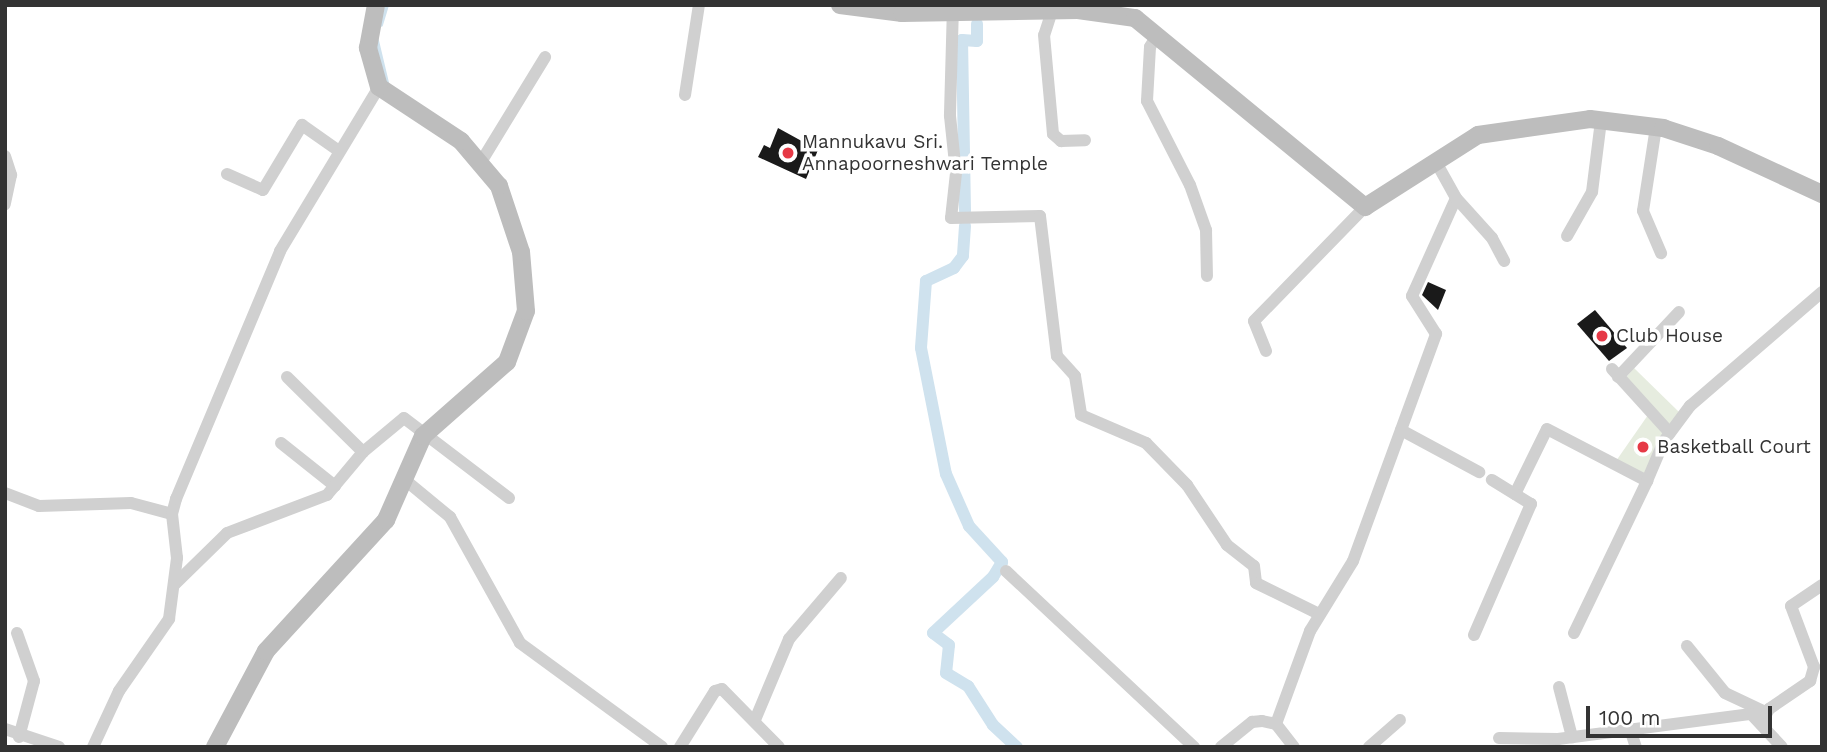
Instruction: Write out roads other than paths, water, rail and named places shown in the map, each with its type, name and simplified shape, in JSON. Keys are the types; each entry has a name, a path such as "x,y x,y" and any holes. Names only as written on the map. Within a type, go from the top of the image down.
{"street":[{"path":"215,747 267,651 386,520 423,436 507,362 526,311 521,252 505,199 481,162 461,141 380,87 368,48 376,5"},
{"path":"685,95 699,5"},
{"path":"840,5 858,11 1052,11 1135,18 1365,207"},
{"path":"957,10 950,116 956,173 951,218 1040,216 1057,356 1075,376 1081,415 1146,443 1187,485 1227,545 1254,566 1256,583 1320,614"},
{"path":"1052,11 1044,35 1053,134 1061,141 1086,140"},
{"path":"1157,35 1150,47 1147,101 1190,185 1206,230 1207,276"},
{"path":"481,162 545,57"},
{"path":"93,747 119,691 161,635 175,584 178,533 172,514 280,251 339,150 380,87"},
{"path":"1266,351 1254,321 1365,207 1478,135 1601,121 1656,127 1718,146 1822,194"},
{"path":"1567,236 1592,192 1601,121"},
{"path":"227,174 263,190 302,125 339,150"},
{"path":"1656,127 1643,211 1661,253"},
{"path":"5,156 11,175 5,204"},
{"path":"1436,162 1456,198 1492,238 1504,261"},
{"path":"1276,724 1320,614 1353,561 1436,334 1412,296 1456,198"},
{"path":"1574,633 1670,433 1689,406 1822,292"},
{"path":"1670,433 1615,373 1679,312"},
{"path":"287,377 363,452"},
{"path":"175,584 228,533 313,503 335,486 363,452 404,418 423,436 509,498"},
{"path":"1515,494 1547,429 1647,481"},
{"path":"1401,430 1479,472"},
{"path":"281,443 335,486"},
{"path":"404,479 450,517 520,643 577,680 662,747"},
{"path":"1474,635 1531,504 1492,480"},
{"path":"5,494 39,506 131,503 172,514"},
{"path":"1006,571 1194,747"},
{"path":"755,720 789,639 841,578"},
{"path":"1764,718 1810,681 1814,667 1791,606 1822,585"},
{"path":"17,633 34,681 19,737"},
{"path":"1687,646 1725,693 1764,718 1782,747"},
{"path":"1559,687 1572,737"},
{"path":"680,747 715,691 729,692 779,747"},
{"path":"1499,738 1572,737 1751,713 1764,718"},
{"path":"1369,747 1400,720"},
{"path":"1222,747 1252,722 1276,724 1294,747"},
{"path":"5,729 19,737 59,747"},
{"path":"1630,729 1636,747"}],"waterway":[{"path":"381,25 387,5"},
{"path":"965,211 962,40 977,41 977,24"},
{"path":"377,39 388,85"},
{"path":"965,226 963,256 954,268 926,281 921,348 946,474 969,526 1002,562 993,577 933,633 949,645 946,673 968,686 993,725 1017,747"}],"place":[{"name":"Mannukavu Sri. Annapoorneshwari Temple","path":"788,153"},
{"name":"Club House","path":"1602,336"},
{"name":"Basketball Court","path":"1643,447"}]}
